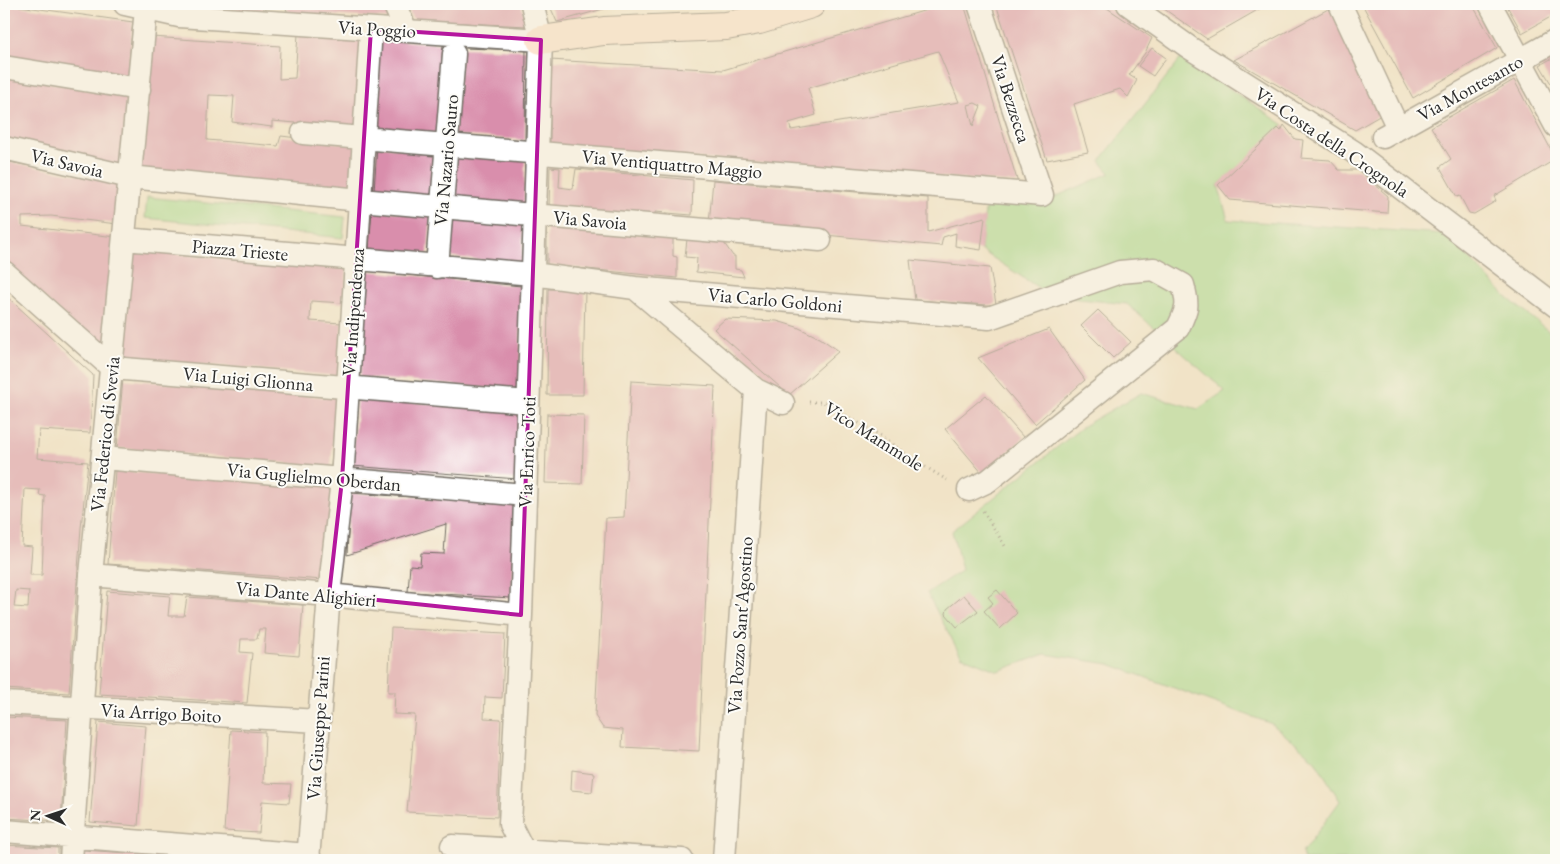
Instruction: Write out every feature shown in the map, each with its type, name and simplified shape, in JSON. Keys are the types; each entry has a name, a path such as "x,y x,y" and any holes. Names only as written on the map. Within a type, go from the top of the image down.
{"street":[{"path":"394,4 406,30"},
{"name":"Via Enrico Toti","path":"526,856 510,824 521,615 541,40 532,4"},
{"path":"541,40 604,31 726,26 756,12 812,4"},
{"name":"Via Bezzecca","path":"979,4 1042,195"},
{"name":"Via Costa della Crognola","path":"1128,4 1190,48 1354,152 1556,306"},
{"name":"Via Montesanto","path":"1340,4 1391,132 1556,40"},
{"path":"1490,4 1556,126"},
{"name":"Via Poggio","path":"136,6 177,10 277,14 371,29 541,40"},
{"name":"Via Federico di Svevia","path":"71,860 91,575 138,88 136,6"},
{"name":"Via Indipendenza","path":"329,595 342,480 371,29"},
{"name":"Via Nazario Sauro","path":"437,267 454,54"},
{"path":"4,67 138,88"},
{"name":"Via Ventiquattro Maggio","path":"303,133 1042,195"},
{"name":"Via Savoia","path":"4,148 130,177"},
{"path":"130,177 360,200"},
{"name":"Via Savoia","path":"360,200 820,240"},
{"name":"Piazza Trieste","path":"124,240 356,260"},
{"name":"Via Carlo Goldoni","path":"356,260 533,274 635,288 989,318 1120,272 1154,270 1183,285 1188,302 1186,312 1178,328 988,482 969,490"},
{"path":"4,272 112,368"},
{"path":"635,288 756,390 783,403"},
{"name":"Via Luigi Glionna","path":"112,368 528,402"},
{"name":"Via Pozzo Sant'Agostino","path":"724,860 756,390"},
{"name":"Via Guglielmo Oberdan","path":"103,458 525,496"},
{"name":"Via Dante Alighieri","path":"91,575 329,595 521,615"},
{"name":"Via Giuseppe Parini","path":"308,858 329,595"},
{"name":"Via Arrigo Boito","path":"4,703 319,722"},
{"path":"4,831 308,858"},
{"path":"452,846 526,856 682,860"}],"path":[{"name":"Vico Mammole","path":"783,403 823,402 881,436 941,478 969,490"},
{"path":"969,490 1005,546"}],"highlighted area":[{"path":"371,29 541,40 521,615 329,595 342,480"}],"green space":[{"path":"1182,57 1284,125 1218,185 1228,220 1447,234 1505,296 1556,337 1556,860 1304,860 1302,853 1340,801 1315,760 1272,724 1109,664 1045,654 998,671 961,656 927,593 962,570 952,531 1085,425 1141,393 1198,409 1225,391 1127,304 1051,296 981,250 986,201 1041,203 1110,173 1100,161"},
{"path":"147,197 345,217 343,238 145,218"}],"building":[{"path":"4,4 133,22 127,83 4,60"},
{"path":"195,4 261,4 264,11 197,7"},
{"path":"284,4 386,4 393,19 288,13"},
{"path":"406,4 521,4 528,26 418,21 412,18"},
{"path":"549,4 621,4 557,22"},
{"path":"947,4 964,4 1018,183 550,147 550,60 723,70","holes":["938,51 959,102 791,130 789,123 816,115 808,88","975,103 981,106 973,126 968,105"]},
{"path":"996,4 1101,4 1152,38 1145,53 1129,75 1137,80 1128,97 1120,89 1074,104 1088,152 1047,160"},
{"path":"1157,4 1268,4 1207,39"},
{"path":"1362,4 1472,4 1497,48 1413,98"},
{"path":"1506,4 1556,4 1556,14 1522,33"},
{"path":"1330,8 1383,114 1355,130 1234,60"},
{"path":"298,34 364,39 357,128 272,121 272,127 232,122 234,96 209,95 207,140 278,146 281,136 356,145 351,191 140,171 152,37 280,46 279,79 295,78"},
{"path":"376,39 443,44 437,134 371,128"},
{"path":"462,48 526,50 525,140 454,135"},
{"path":"1152,48 1166,58 1153,76 1138,66"},
{"path":"1556,56 1556,92 1540,65"},
{"path":"4,74 126,97 122,167 4,144"},
{"path":"1514,80 1556,159 1494,196 1496,201 1474,214 1469,213 1460,196 1457,197 1440,167 1451,159 1431,127"},
{"path":"1284,125 1295,139 1303,140 1301,158 1330,160 1339,170 1358,170 1388,196 1387,213 1230,200 1218,185 1278,128 1281,131"},
{"path":"377,146 435,152 431,199 374,192"},
{"path":"452,155 525,160 524,207 449,200"},
{"path":"4,161 121,183 117,224 51,216 22,217 22,226 116,237 107,343 91,341 4,261"},
{"path":"550,167 560,168 559,187 573,189 576,169 693,180 692,215 655,212 655,219 549,209"},
{"path":"713,180 928,198 928,232 985,217 981,250 955,246 956,233 943,237 941,246 709,224"},
{"path":"372,210 431,215 428,254 369,249"},
{"path":"447,217 523,224 522,264 444,256"},
{"path":"547,226 673,237 673,256 677,257 677,278 547,265"},
{"path":"687,239 724,243 733,256 735,256 735,269 741,270 744,277 696,272 697,258 685,257"},
{"path":"132,250 347,269 344,303 311,301 310,321 342,323 338,376 124,358"},
{"path":"910,260 990,268 996,304 915,300"},
{"path":"367,271 521,286 520,391 360,377"},
{"path":"548,289 585,289 583,395 547,395"},
{"path":"4,294 93,375 90,433 39,430 37,458 88,462 81,528 69,693 4,689","holes":["25,489 40,490 39,495 45,496 42,575 30,575 32,547 22,546","16,590 29,591 28,608 14,607"]},
{"path":"1098,310 1131,342 1113,358 1081,326"},
{"path":"725,319 777,321 797,327 820,338 839,351 789,395 714,329"},
{"path":"1049,329 1085,380 1035,424 978,358"},
{"path":"123,379 336,398 331,467 117,448"},
{"path":"631,381 715,386 699,751 622,747 623,730 603,728 595,716 606,518 624,517"},
{"path":"986,395 1024,438 983,474 945,429"},
{"path":"358,397 521,412 517,479 352,466"},
{"path":"547,414 584,415 582,484 545,483"},
{"path":"115,471 334,485 323,580 108,564"},
{"path":"350,493 518,504 511,598 408,592 410,565 420,566 421,553 444,554 446,524 347,555"},
{"path":"997,590 1017,613 1000,629 984,611 993,603 988,597"},
{"path":"107,591 170,596 168,616 184,616 187,597 303,605 299,656 264,653 266,629 259,629 257,639 241,639 240,652 252,653 247,703 99,694"},
{"path":"964,595 978,611 957,627 946,614 947,609"},
{"path":"391,628 505,634 502,698 485,697 484,718 501,719 497,817 407,812 415,715 394,714 395,692 388,692"},
{"path":"4,717 67,720 61,821 4,818"},
{"path":"98,722 146,726 138,826 90,822"},
{"path":"231,730 265,732 263,783 291,784 289,803 262,801 259,833 224,831"},
{"path":"572,770 594,773 592,792 571,790"},
{"path":"4,845 58,848 58,860 4,860"},
{"path":"82,850 221,859 221,860 81,860"}]}
